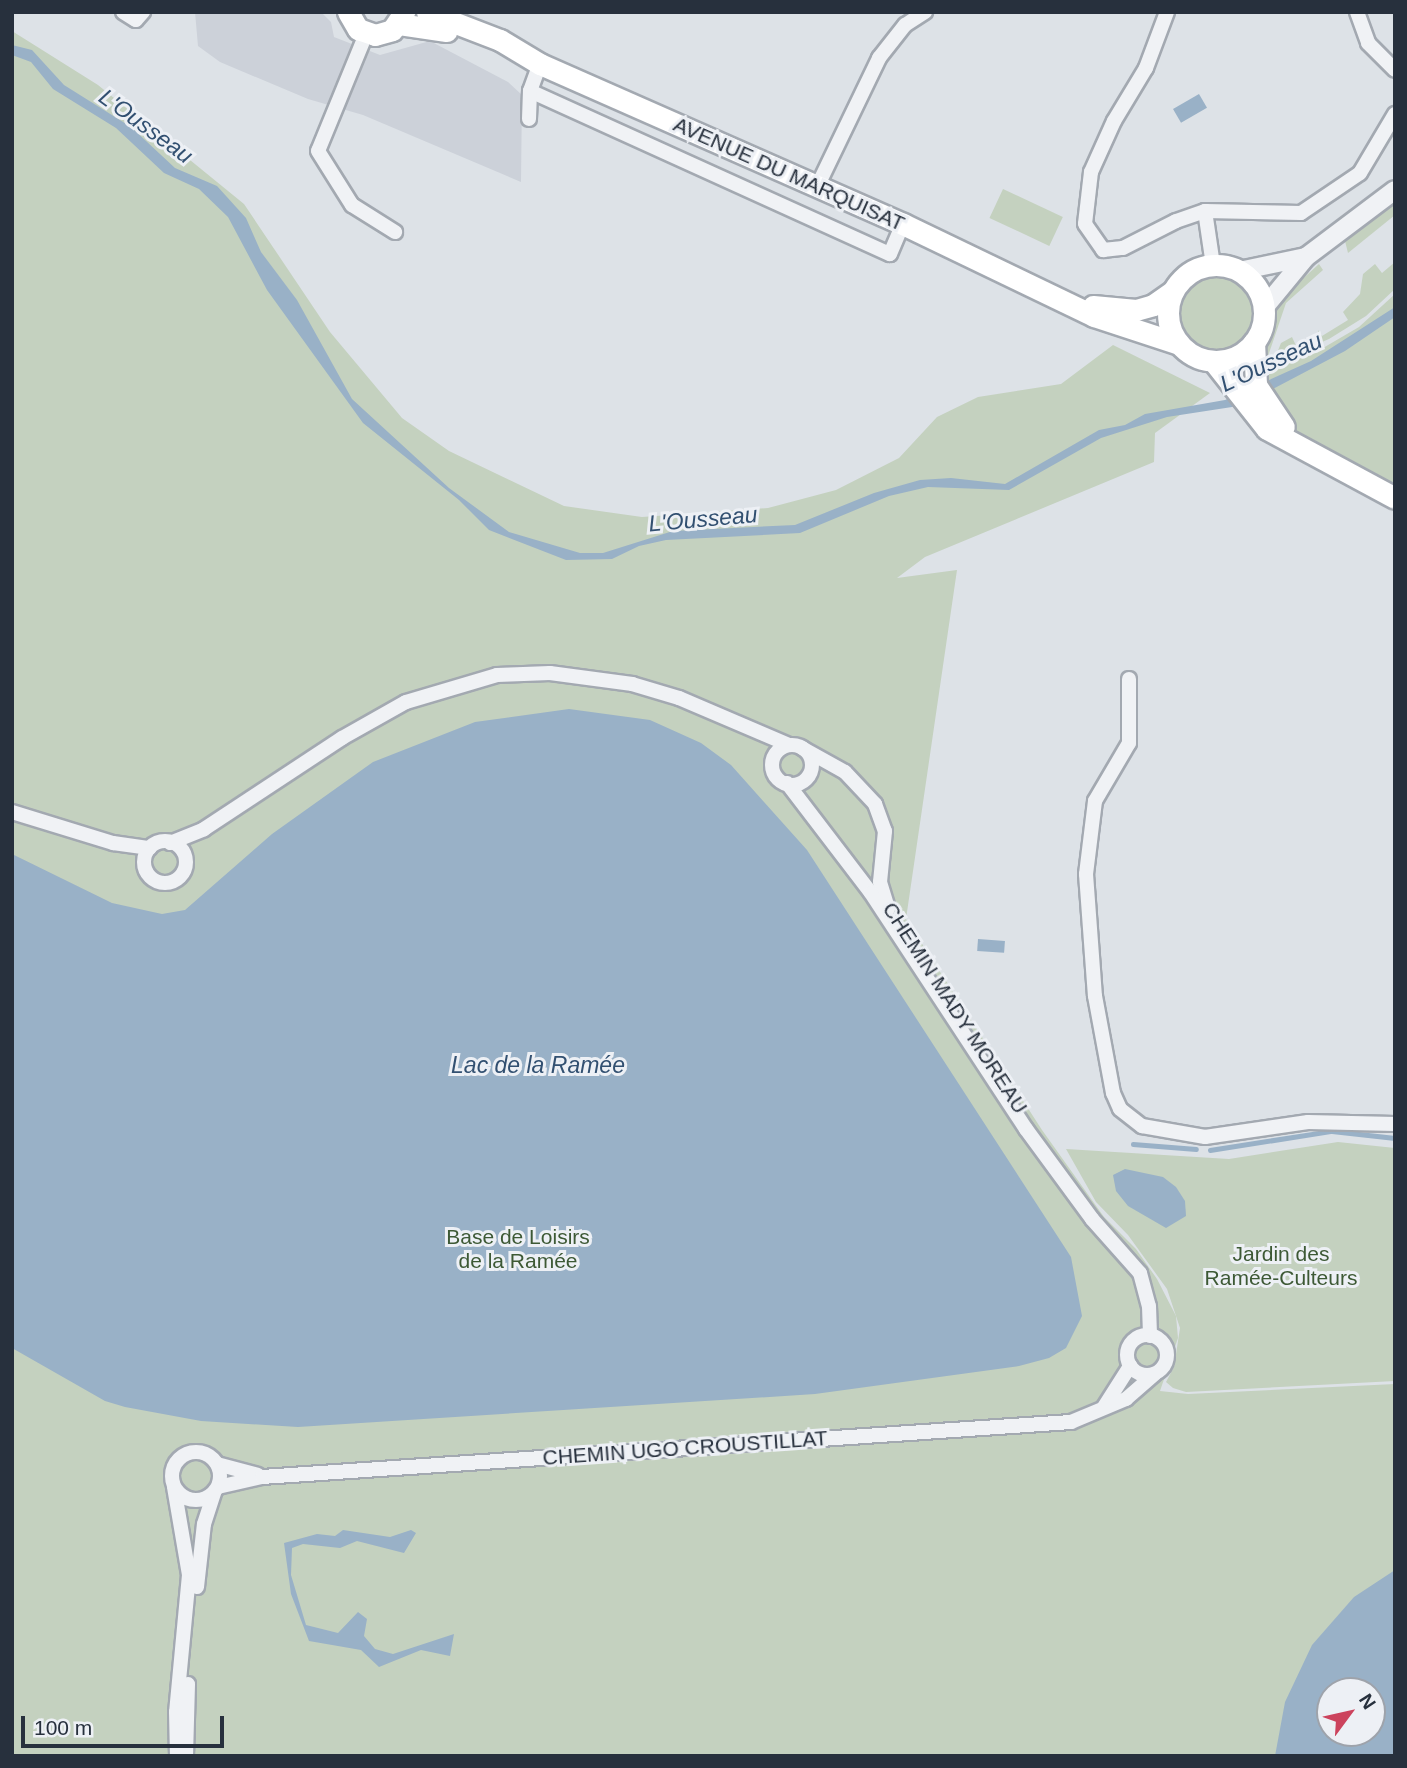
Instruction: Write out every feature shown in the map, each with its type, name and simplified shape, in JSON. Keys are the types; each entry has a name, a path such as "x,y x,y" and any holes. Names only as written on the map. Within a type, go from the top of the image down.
{"main road":[{"path":"348,12 366,34 384,34 401,18"},
{"name":"AVENUE DU MARQUISAT","path":"427,12 500,40 508,48"},
{"name":"AVENUE DU MARQUISAT","path":"401,18 508,48 818,185 1070,302 1094,316 1179,344"},
{"path":"1250,394 1254,342 1264,309 1260,293 1239,271 1213,265 1183,278 1173,291 1168,318 1179,344 1201,359 1214,362 1238,356 1254,342"},
{"name":"AVENUE DU MARQUISAT","path":"1070,302 1136,310 1153,305 1173,291"},
{"path":"1214,362 1250,394 1300,448 1395,498"}],"street":[{"path":"123,12 136,20 143,12"},
{"path":"818,185 879,58 905,25 925,12"},
{"path":"1167,12 1146,68 1114,121 1091,172 1086,224 1097,246 1112,251 1205,211 1292,215 1312,208 1360,173 1395,114"},
{"path":"1357,12 1368,43 1395,70"},
{"path":"366,34 318,151 352,205 395,232"},
{"path":"530,119 530,91 540,64"},
{"path":"530,91 890,254 903,224"},
{"path":"1264,309 1306,257 1395,190"},
{"path":"1205,211 1213,265"},
{"path":"1239,271 1306,257"},
{"name":"CHEMIN MADY MOREAU","path":"170,843 205,830 381,715 441,688 486,678 550,673 607,678 680,698 795,747 845,772 875,803 884,831 880,882 884,903 1034,1138"},
{"path":"1129,679 1129,743 1095,801 1086,874 1091,974 1117,1104 1142,1126 1205,1137 1308,1122 1395,1124"},
{"path":"750,727 772,764 787,783 801,785 813,771 795,747 775,750 772,764"},
{"name":"CHEMIN MADY MOREAU","path":"787,783 871,894 1091,1219 1140,1273 1149,1306 1150,1336"},
{"path":"12,812 113,843 150,848 170,843 183,851 187,864"},
{"path":"113,843 153,880 170,882 181,876 205,830"},
{"path":"144,870 144,855 150,848"},
{"path":"1150,1336 1163,1343 1167,1356 1155,1374 1141,1374 1130,1366 1127,1354 1131,1343 1150,1336"},
{"path":"1104,1407 1130,1366"},
{"name":"CHEMIN UGO CROUSTILLAT","path":"216,1490 262,1477 1071,1422 1126,1399 1155,1374"},
{"path":"177,1756 176,1712 189,1575 172,1469 181,1457 203,1453 217,1464 216,1490 199,1569 186,1718 187,1756"},
{"name":"CHEMIN UGO CROUSTILLAT","path":"217,1464 262,1477"},
{"path":"174,1487 192,1501 216,1490"}],"shaded area":[{"path":"195,12 321,12 331,22 334,37 380,55 430,41 508,82 522,95 521,182 363,115 308,99 220,62 198,46"}],"green space":[{"name":"Base de Loisirs de la Ramée","path":"12,31 98,85 244,204 330,332 402,418 449,451 564,506 642,517 768,508 836,490 899,458 937,417 978,397 1061,384 1113,345 1210,393 1155,433 1154,462 925,557 897,578 957,570 906,919 1042,1130 1104,1217 1136,1249 1157,1279 1176,1316 1178,1338 1160,1391 1188,1394 1395,1384 1395,1756 12,1756"},
{"path":"1003,189 1063,217 1049,246 989,218"},
{"path":"1395,202 1395,215 1348,253 1345,241"},
{"path":"1395,262 1395,289 1366,316 1329,339 1273,363 1281,343 1292,337 1298,350 1319,341 1318,330 1322,336 1348,320 1343,312 1360,294 1363,274 1375,264 1382,273"},
{"path":"1319,264 1323,270 1286,303 1264,368 1263,351 1278,301"},
{"path":"1216,274 1231,277 1244,286 1253,299 1256,314 1253,329 1244,342 1231,351 1216,354 1201,351 1188,342 1179,329 1176,314 1179,299 1188,286 1201,277"},
{"path":"1395,294 1395,489 1270,417 1265,378 1271,369 1323,348 1359,327"},
{"name":"Jardin des Ramée-Culteurs","path":"1338,1142 1395,1148 1395,1381 1186,1392 1173,1388 1166,1382 1174,1367 1180,1328 1167,1289 1128,1235 1096,1202 1066,1149 1229,1159"}],"water":[{"path":"12,45 32,50 64,85 131,127 175,168 217,186 246,218 261,252 297,300 352,399 449,488 509,532 580,553 603,553 673,531 795,525 874,493 920,480 951,478 1005,484 1099,430 1125,425 1145,414 1225,400 1311,361 1395,307 1395,317 1345,351 1269,391 1232,407 1167,417 1101,438 1009,490 928,487 889,496 800,533 666,540 639,546 612,559 566,560 489,530 459,500 363,423 267,290 228,217 199,189 164,173 116,128 53,89 31,62 12,55"},
{"path":"1199,94 1207,108 1181,123 1173,109"},
{"name":"Lac de la Ramée","path":"569,709 650,720 701,743 731,765 807,850 1071,1257 1082,1316 1066,1348 1049,1358 1019,1366 815,1394 298,1427 201,1421 125,1407 105,1401 12,1348 12,854 112,903 162,914 185,910 272,834 373,762 475,722"},
{"path":"978,939 1005,941 1004,953 977,951"},
{"path":"1125,1169 1163,1177 1176,1187 1185,1201 1186,1216 1166,1228 1128,1206 1116,1191 1113,1175"},
{"path":"343,1530 390,1537 411,1530 416,1533 404,1553 357,1541 340,1548 303,1544 292,1548 291,1575 306,1625 338,1633 358,1612 367,1619 364,1636 375,1649 393,1654 454,1634 450,1656 421,1650 379,1667 361,1650 309,1641 291,1594 284,1543 317,1534 335,1536"},
{"path":"1395,1570 1395,1756 1275,1756 1285,1702 1312,1645 1354,1597"}],"waterway":[{"path":"1210,1150 1332,1131 1395,1138"},
{"path":"1133,1144 1196,1149"}],"water label":[{"name":"L'Ousseau","path":"146,126"},
{"name":"L'Ousseau","path":"1271,362"},
{"name":"L'Ousseau","path":"703,519"}]}
